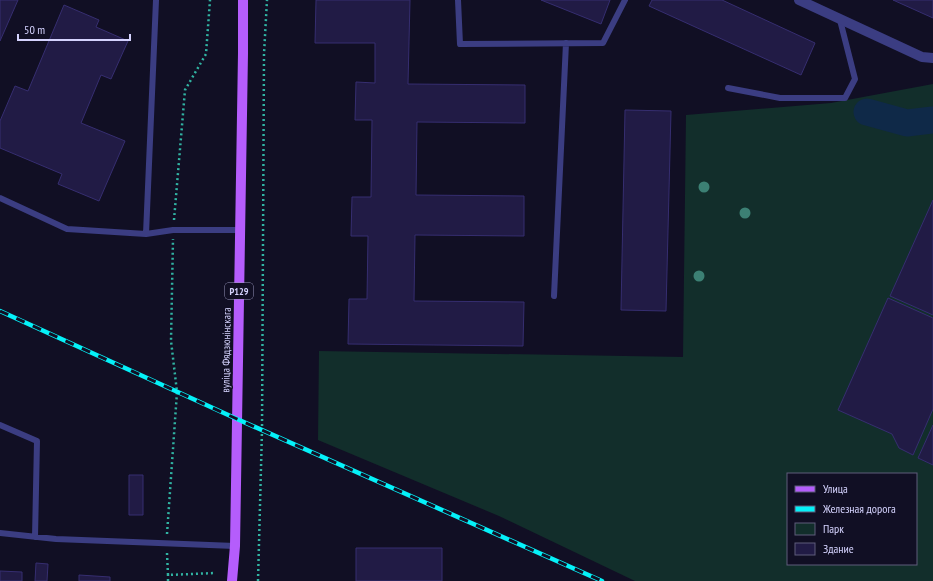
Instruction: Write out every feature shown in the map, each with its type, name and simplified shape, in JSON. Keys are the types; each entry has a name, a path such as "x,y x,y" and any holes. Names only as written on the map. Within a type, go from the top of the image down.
{"main road":[{"name":"вуліца Фядзюнінскага","path":"232,581 234,546 240,230 243,0"}],"street":[{"path":"799,0 922,57 933,58"}],"lane":[{"path":"146,234 156,0"},
{"path":"458,0 460,44 603,43 625,0"},
{"path":"728,88 780,98 845,98 855,79 840,20"},
{"path":"554,296 566,43"},
{"path":"0,198 68,229 146,234 173,230 240,230"},
{"path":"0,425 37,441 35,537"},
{"path":"0,533 35,537 166,545 234,546"}],"path":[{"path":"168,581 166,545 177,392 171,341 173,230 185,90 206,54 210,0"},
{"path":"258,581 262,430 264,54 267,0"},
{"path":"168,576 215,573"}],"green space":[{"path":"933,84 933,581 635,581 499,516 318,440 319,351 683,357 686,115 831,103"}],"building":[{"path":"0,0 18,0 0,41"},
{"path":"316,0 410,0 408,84 525,85 525,123 417,122 416,195 524,196 524,236 415,235 414,301 524,302 523,346 348,344 349,299 367,299 368,236 351,236 352,197 371,197 372,120 355,120 356,82 375,83 375,43 315,43"},
{"path":"541,0 610,0 601,24"},
{"path":"652,0 722,0 815,43 801,75 649,6"},
{"path":"893,0 933,0 933,18"},
{"path":"64,5 99,20 96,27 128,41 111,79 101,75 81,123 125,141 99,201 58,184 62,174 0,148 0,121 15,86 28,91"},
{"path":"625,110 671,111 666,311 621,310"},
{"path":"933,200 933,315 890,296"},
{"path":"888,298 933,318 933,409 913,455 899,448 892,434 838,410"},
{"path":"933,425 933,465 918,458"},
{"path":"129,475 143,475 143,515 129,515"},
{"path":"356,548 442,548 442,581 356,581"},
{"path":"36,563 48,564 47,581 35,581"},
{"path":"0,571 22,572 22,581 0,581"},
{"path":"79,575 110,577 110,581 79,581"}],"waterway":[{"path":"867,112 907,123 933,120"}],"railway":[{"path":"0,311 237,419 602,581"}]}
